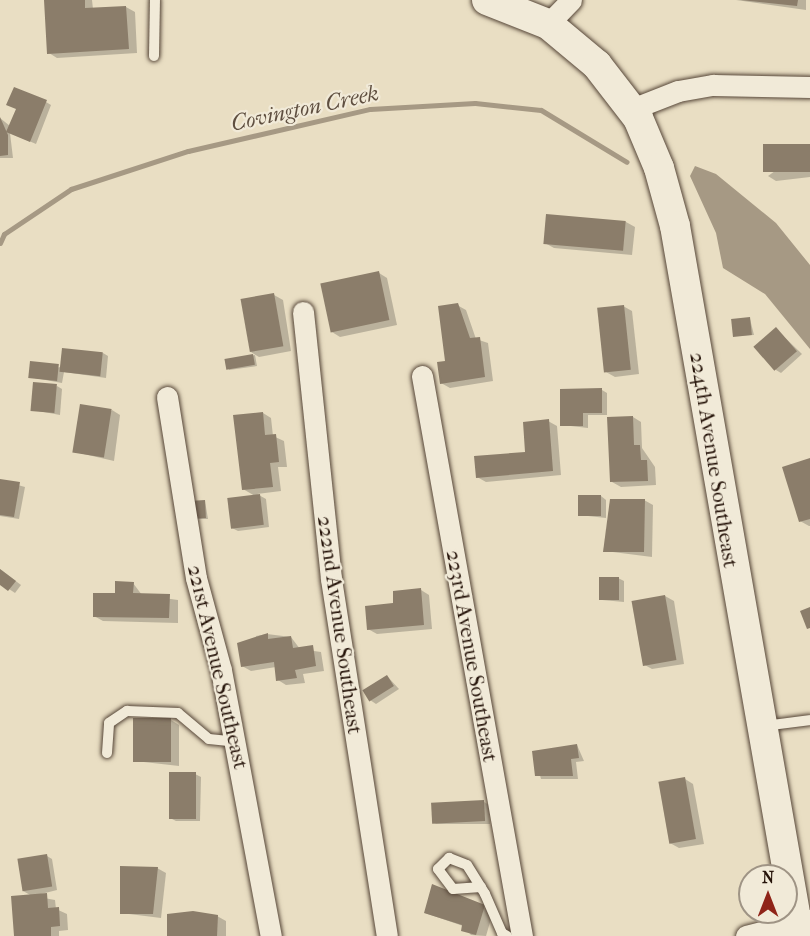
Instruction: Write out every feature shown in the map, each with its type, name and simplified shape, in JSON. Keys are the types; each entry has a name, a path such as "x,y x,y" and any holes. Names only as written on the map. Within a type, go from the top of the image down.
{"street":[{"name":"224th Avenue Southeast","path":"487,0 548,24 597,65 632,109 659,168 675,226 760,726 802,925"},
{"path":"548,24 571,0"},
{"path":"632,109 678,91 713,85 810,87"},
{"name":"222nd Avenue Southeast","path":"303,312 331,579 387,936"},
{"name":"223rd Avenue Southeast","path":"422,375 522,936"},
{"name":"221st Avenue Southeast","path":"168,397 196,578 236,742 272,936"},
{"path":"746,936 802,925"}],"lane":[{"path":"154,56 155,0"},
{"path":"107,753 109,723 127,711 178,713 209,739 236,742"},
{"path":"760,726 810,720"},
{"path":"481,887 507,936"}],"shaded area":[{"path":"695,166 716,174 776,223 810,265 810,349 765,294 723,268 716,233 690,176"}],"building":[{"path":"44,0 85,0 85,8 126,6 129,49 47,54"},
{"path":"741,0 798,0 797,6"},
{"path":"14,87 47,100 30,142 6,132 16,109 6,105"},
{"path":"0,117 8,135 8,155 0,156"},
{"path":"763,144 810,144 810,172 763,172"},
{"path":"546,214 626,221 623,251 543,244"},
{"path":"379,271 389,320 331,332 320,283"},
{"path":"274,293 283,346 250,352 241,299"},
{"path":"458,303 470,338 480,337 485,377 440,384 437,362 445,361 438,306"},
{"path":"624,305 631,370 604,372 597,308"},
{"path":"750,317 752,335 733,337 731,319"},
{"path":"776,327 797,351 774,371 753,347"},
{"path":"62,348 103,352 100,376 59,372"},
{"path":"253,354 255,365 226,370 224,359"},
{"path":"30,361 59,364 57,381 28,378"},
{"path":"33,382 57,384 54,413 30,411"},
{"path":"602,388 602,413 583,413 583,426 560,426 560,389"},
{"path":"80,404 112,409 104,457 72,452"},
{"path":"263,412 265,435 276,434 279,462 270,463 273,487 242,490 233,415"},
{"path":"633,416 634,445 640,445 641,460 647,460 648,481 610,482 607,417"},
{"path":"549,419 553,471 476,478 474,456 525,452 523,422"},
{"path":"810,458 810,519 799,522 782,467"},
{"path":"0,479 20,482 14,517 0,515"},
{"path":"260,494 264,525 231,529 227,498"},
{"path":"578,495 601,495 601,516 578,516"},
{"path":"610,499 645,499 644,552 603,552"},
{"path":"205,500 206,518 194,519 193,501"},
{"path":"0,569 16,581 8,591 0,585"},
{"path":"599,577 619,577 619,600 599,600"},
{"path":"115,581 134,582 133,593 170,594 169,618 93,617 93,593 115,593"},
{"path":"421,588 424,625 367,630 365,606 393,603 393,591"},
{"path":"665,595 676,660 643,666 632,601"},
{"path":"810,607 810,628 807,629 800,611"},
{"path":"268,633 268,639 291,636 293,648 313,645 316,666 295,670 297,678 276,681 274,662 241,667 237,643"},
{"path":"387,675 394,686 369,701 362,690"},
{"path":"133,718 171,718 171,762 133,762"},
{"path":"577,744 579,758 571,759 573,776 535,776 532,751"},
{"path":"169,772 196,772 196,819 169,819"},
{"path":"685,777 696,839 669,844 658,782"},
{"path":"484,800 485,821 432,824 431,803"},
{"path":"47,854 52,887 23,891 17,859"},
{"path":"120,866 158,867 153,914 120,914"},
{"path":"432,884 485,905 476,935 461,931 462,925 424,913"},
{"path":"47,893 48,908 59,907 60,926 51,927 51,936 14,936 11,896"},
{"path":"193,911 218,915 217,936 167,936 167,914"}],"waterway":[{"name":"Covington Creek","path":"0,243 4,234 71,189 188,151 370,109 475,103 541,110 627,162"}]}
